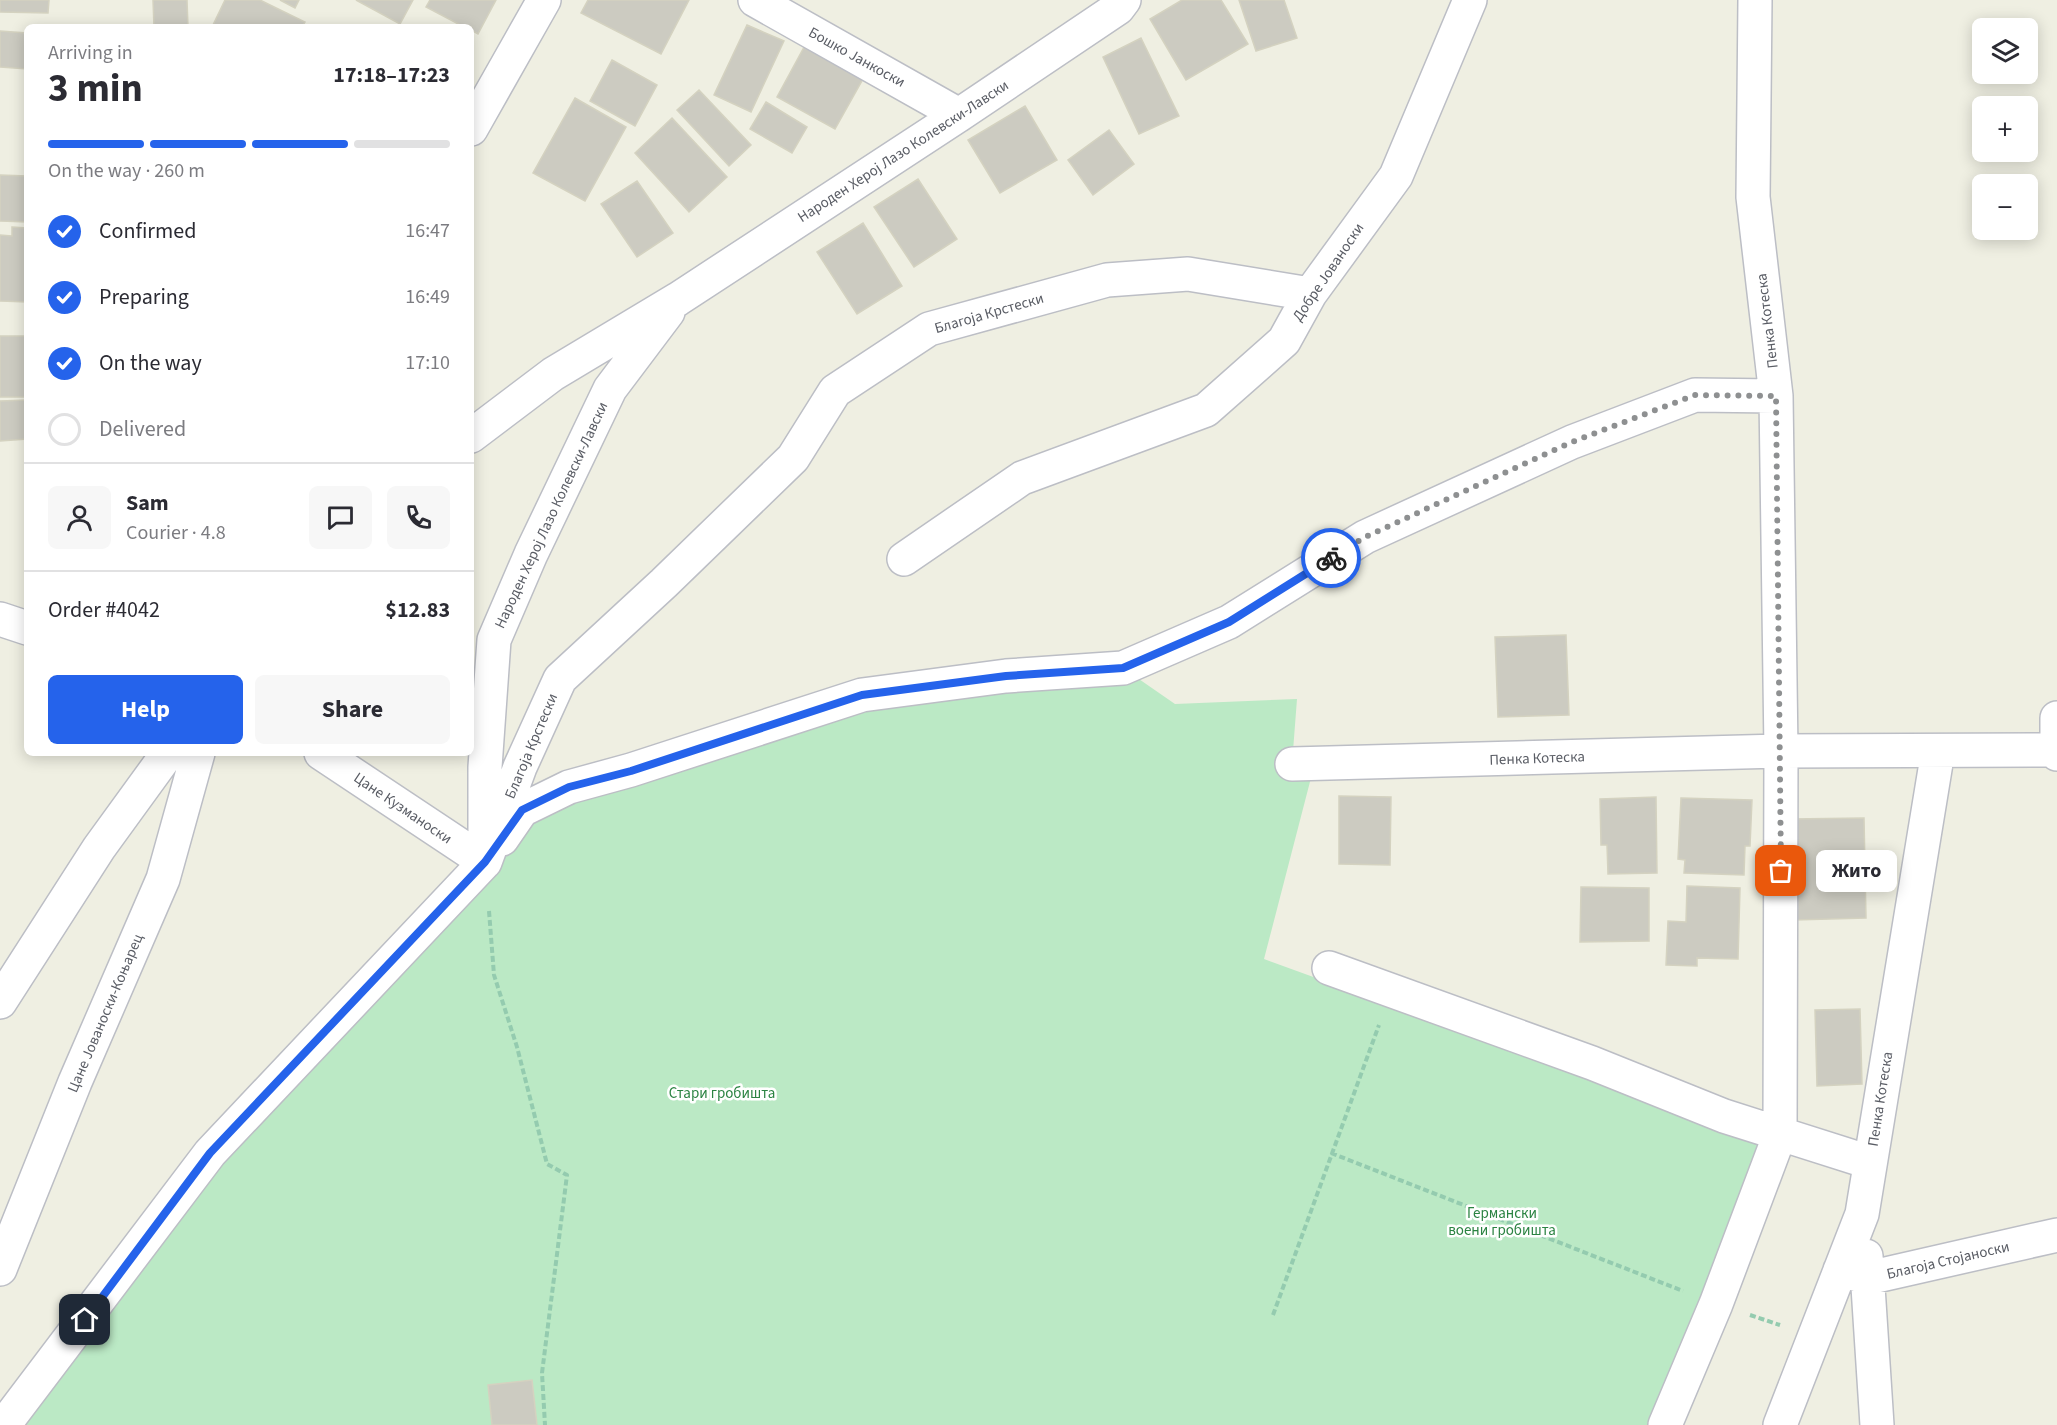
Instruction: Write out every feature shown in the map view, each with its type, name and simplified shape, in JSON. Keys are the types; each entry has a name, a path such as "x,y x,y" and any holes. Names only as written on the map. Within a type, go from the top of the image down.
{"street":[{"path":"474,124 544,0"},
{"name":"Бошко Јанкоски","path":"755,0 959,115"},
{"name":"Добре Јованоски","path":"904,559 1022,478 1206,410 1284,341 1310,294 1396,176 1470,0"},
{"name":"Пенка Котеска","path":"1665,1425 1716,1304 1780,1134 1781,751 1776,396 1753,197 1755,0"},
{"name":"Народен Херој Лазо Колевски-Лавски","path":"474,434 553,374 678,299 1126,3"},
{"name":"Благоја Крстески","path":"4,1425 210,1153 485,862 520,767 560,679 664,583 793,458 835,391 929,329 1107,280 1188,274 1310,294"},
{"name":"Народен Херој Лазо Колевски-Лавски","path":"485,862 485,766 494,640 531,554 610,389 678,299"},
{"path":"485,862 522,810 569,787 631,771 862,695 1006,676 1123,668 1229,622 1365,537 1572,442 1695,395 1776,396"},
{"path":"0,619 24,627"},
{"path":"2057,718 2057,752"},
{"name":"Пенка Котеска","path":"1292,764 1781,751 2057,752"},
{"name":"Пенка Котеска","path":"1877,1425 1854,1274 1869,1162 1938,751"},
{"path":"0,1002 99,848 166,756"},
{"name":"Цане Јованоски-Коњарец","path":"0,1269 75,1082 163,879 197,756"},
{"name":"Цане Кузманоски","path":"326,756 485,862"},
{"name":"Пенка Котеска","path":"1329,968 1592,1063 1724,1116 1869,1162"},
{"name":"Благоја Стојаноски","path":"1854,1274 2057,1235"},
{"name":"Пенка Котеска","path":"1780,1425 1814,1336 1854,1274"}],"path":[{"path":"485,862 494,975 517,1047 548,1164 567,1175 542,1373 544,1425"},
{"path":"1273,1315 1383,1015"},
{"path":"1331,1153 1716,1304 1814,1336"}],"green space":[{"name":"Стари гробишта","path":"1123,668 1175,704 1297,699 1292,764 1312,774 1264,959 1767,1142 1655,1425 4,1425 125,1268 522,810 862,695"}],"building":[{"path":"0,0 49,0 48,13 0,12"},
{"path":"153,0 187,0 188,24 154,24"},
{"path":"225,0 260,0 305,22 304,24 213,24"},
{"path":"280,0 299,0 295,8"},
{"path":"356,0 413,0 400,24"},
{"path":"430,0 496,0 478,34 474,32 474,24 458,24 426,7"},
{"path":"588,0 689,0 661,54 581,13"},
{"path":"1182,0 1221,0 1248,44 1186,80 1150,19"},
{"path":"1239,0 1284,0 1297,38 1256,51"},
{"path":"747,25 784,41 751,112 714,95"},
{"path":"0,31 24,33 24,69 0,67"},
{"path":"809,38 868,70 835,129 777,97"},
{"path":"1141,38 1179,116 1139,134 1103,57"},
{"path":"612,60 657,85 635,126 590,101"},
{"path":"699,90 751,145 729,166 677,110"},
{"path":"575,98 626,127 585,201 533,173"},
{"path":"766,102 807,127 792,153 750,129"},
{"path":"1025,106 1057,160 1000,193 968,140"},
{"path":"672,118 727,177 689,212 635,153"},
{"path":"1109,130 1134,164 1093,195 1068,160"},
{"path":"0,175 24,176 24,222 0,221"},
{"path":"918,179 957,239 914,267 874,207"},
{"path":"637,181 673,233 637,257 601,204"},
{"path":"863,223 902,286 857,314 817,252"},
{"path":"12,227 24,228 24,302 0,301 0,235 12,236"},
{"path":"0,336 24,336 24,397 0,397"},
{"path":"24,400 24,439 0,441 0,401"},
{"path":"1566,635 1569,715 1498,717 1495,637"},
{"path":"1339,796 1391,797 1390,865 1339,864"},
{"path":"1656,797 1657,873 1608,874 1607,845 1601,845 1600,799"},
{"path":"1681,798 1752,800 1750,846 1745,846 1744,875 1684,873 1685,860 1678,859"},
{"path":"1864,818 1866,918 1794,920 1791,819"},
{"path":"1687,886 1740,888 1738,959 1697,958 1697,966 1666,965 1668,921 1686,922"},
{"path":"1581,887 1649,888 1649,941 1580,942"},
{"path":"1860,1009 1862,1084 1817,1086 1815,1010"},
{"path":"532,1380 537,1425 492,1425 488,1385"}],"way so far":[{"path":"1331,558 1365,537 1572,442 1695,395 1776,396 1781,871"}],"place":[{"name":"Жито","path":"1781,871"}],"route":[{"path":"85,1320 210,1153 485,862 522,810 569,787 631,771 862,695 1006,676 1123,668 1229,622 1331,558"}],"park label":[{"name":"Германски воени гробишта","path":"1502,1222"}]}
